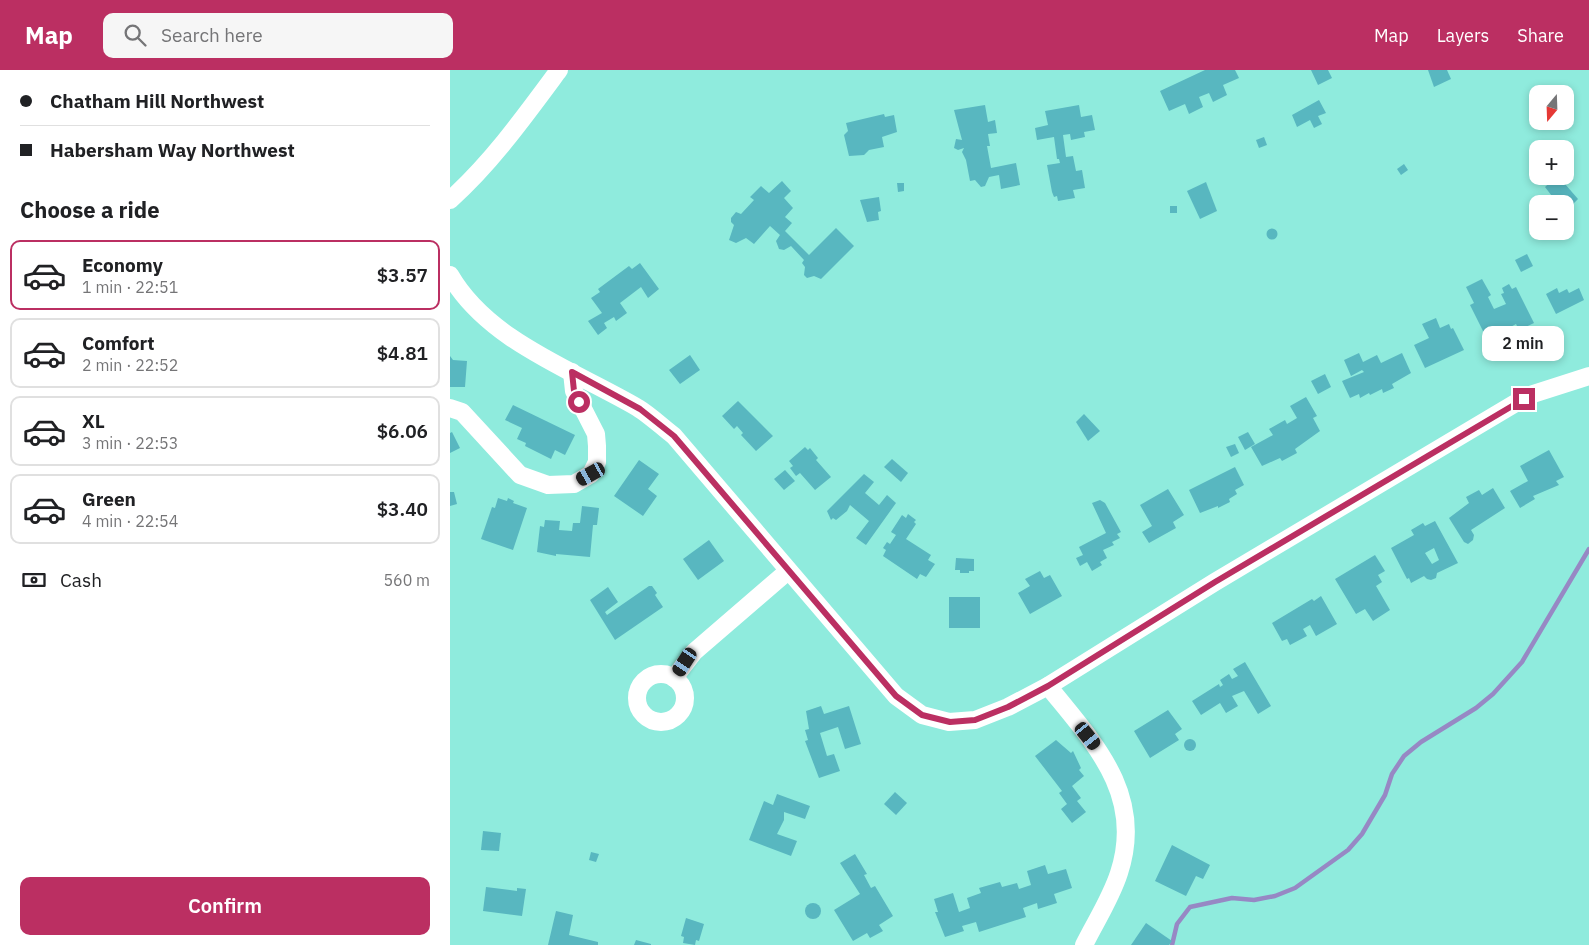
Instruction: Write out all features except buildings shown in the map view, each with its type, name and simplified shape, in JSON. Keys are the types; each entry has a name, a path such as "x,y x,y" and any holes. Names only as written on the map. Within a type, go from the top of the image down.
{"street":[{"path":"450,200 468,184 513,132 559,70"},
{"path":"450,275 461,294 489,323 504,334 640,409 674,436 695,458 743,519 896,696 922,715 950,722 975,720 1008,707 1048,686 1215,582 1514,404 1533,394 1589,376"},
{"path":"450,408 462,412 520,475 548,485 574,484 591,474 597,462 597,446 596,434 574,391 572,372"},
{"path":"674,678 694,652 788,571"},
{"path":"1048,686 1098,748 1114,774 1125,815 1126,836 1119,873 1084,945"}],"waterway":[{"path":"1172,945 1177,924 1190,907 1232,898 1254,900 1275,896 1295,888 1348,850 1362,834 1385,795 1392,774 1404,756 1421,742 1476,708 1493,694 1522,662 1589,549"}],"route":[{"path":"579,402 574,391 572,372 640,409 674,436 695,458 743,519 896,696 907,706 922,715 950,722 975,720 1008,707 1048,686 1215,582 1524,399"}]}
